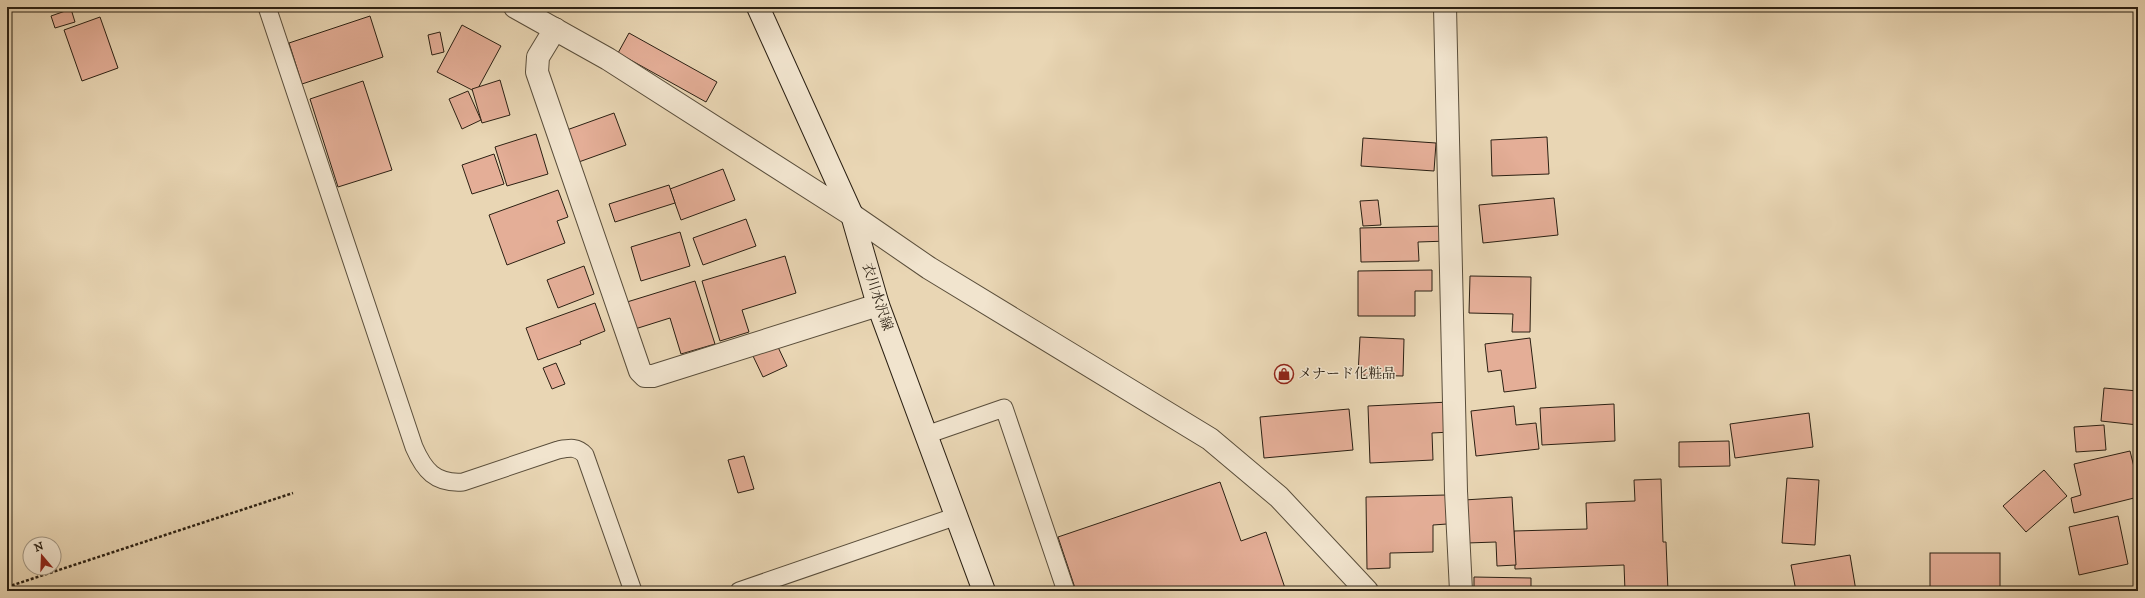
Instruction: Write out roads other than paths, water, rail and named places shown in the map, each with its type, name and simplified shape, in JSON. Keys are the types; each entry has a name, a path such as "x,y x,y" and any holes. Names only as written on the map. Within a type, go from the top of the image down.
{"street":[{"path":"515,7 608,59 852,215 929,268 1210,439 1279,497 1367,591"},
{"name":"衣川水沢線","path":"758,7 852,215 878,305 984,591"},
{"path":"1446,7 1456,491 1461,591"},
{"path":"555,30 538,57 537,72 640,371 645,376 653,376 878,305"}],"lane":[{"path":"267,7 411,439 422,465 432,475 452,483 463,482 558,450 570,448 580,449 585,455 633,591"},
{"path":"926,434 1004,408 1066,591"},
{"path":"739,591 957,516"}],"place":[{"name":"メナード化粧品","path":"1284,374"}]}
